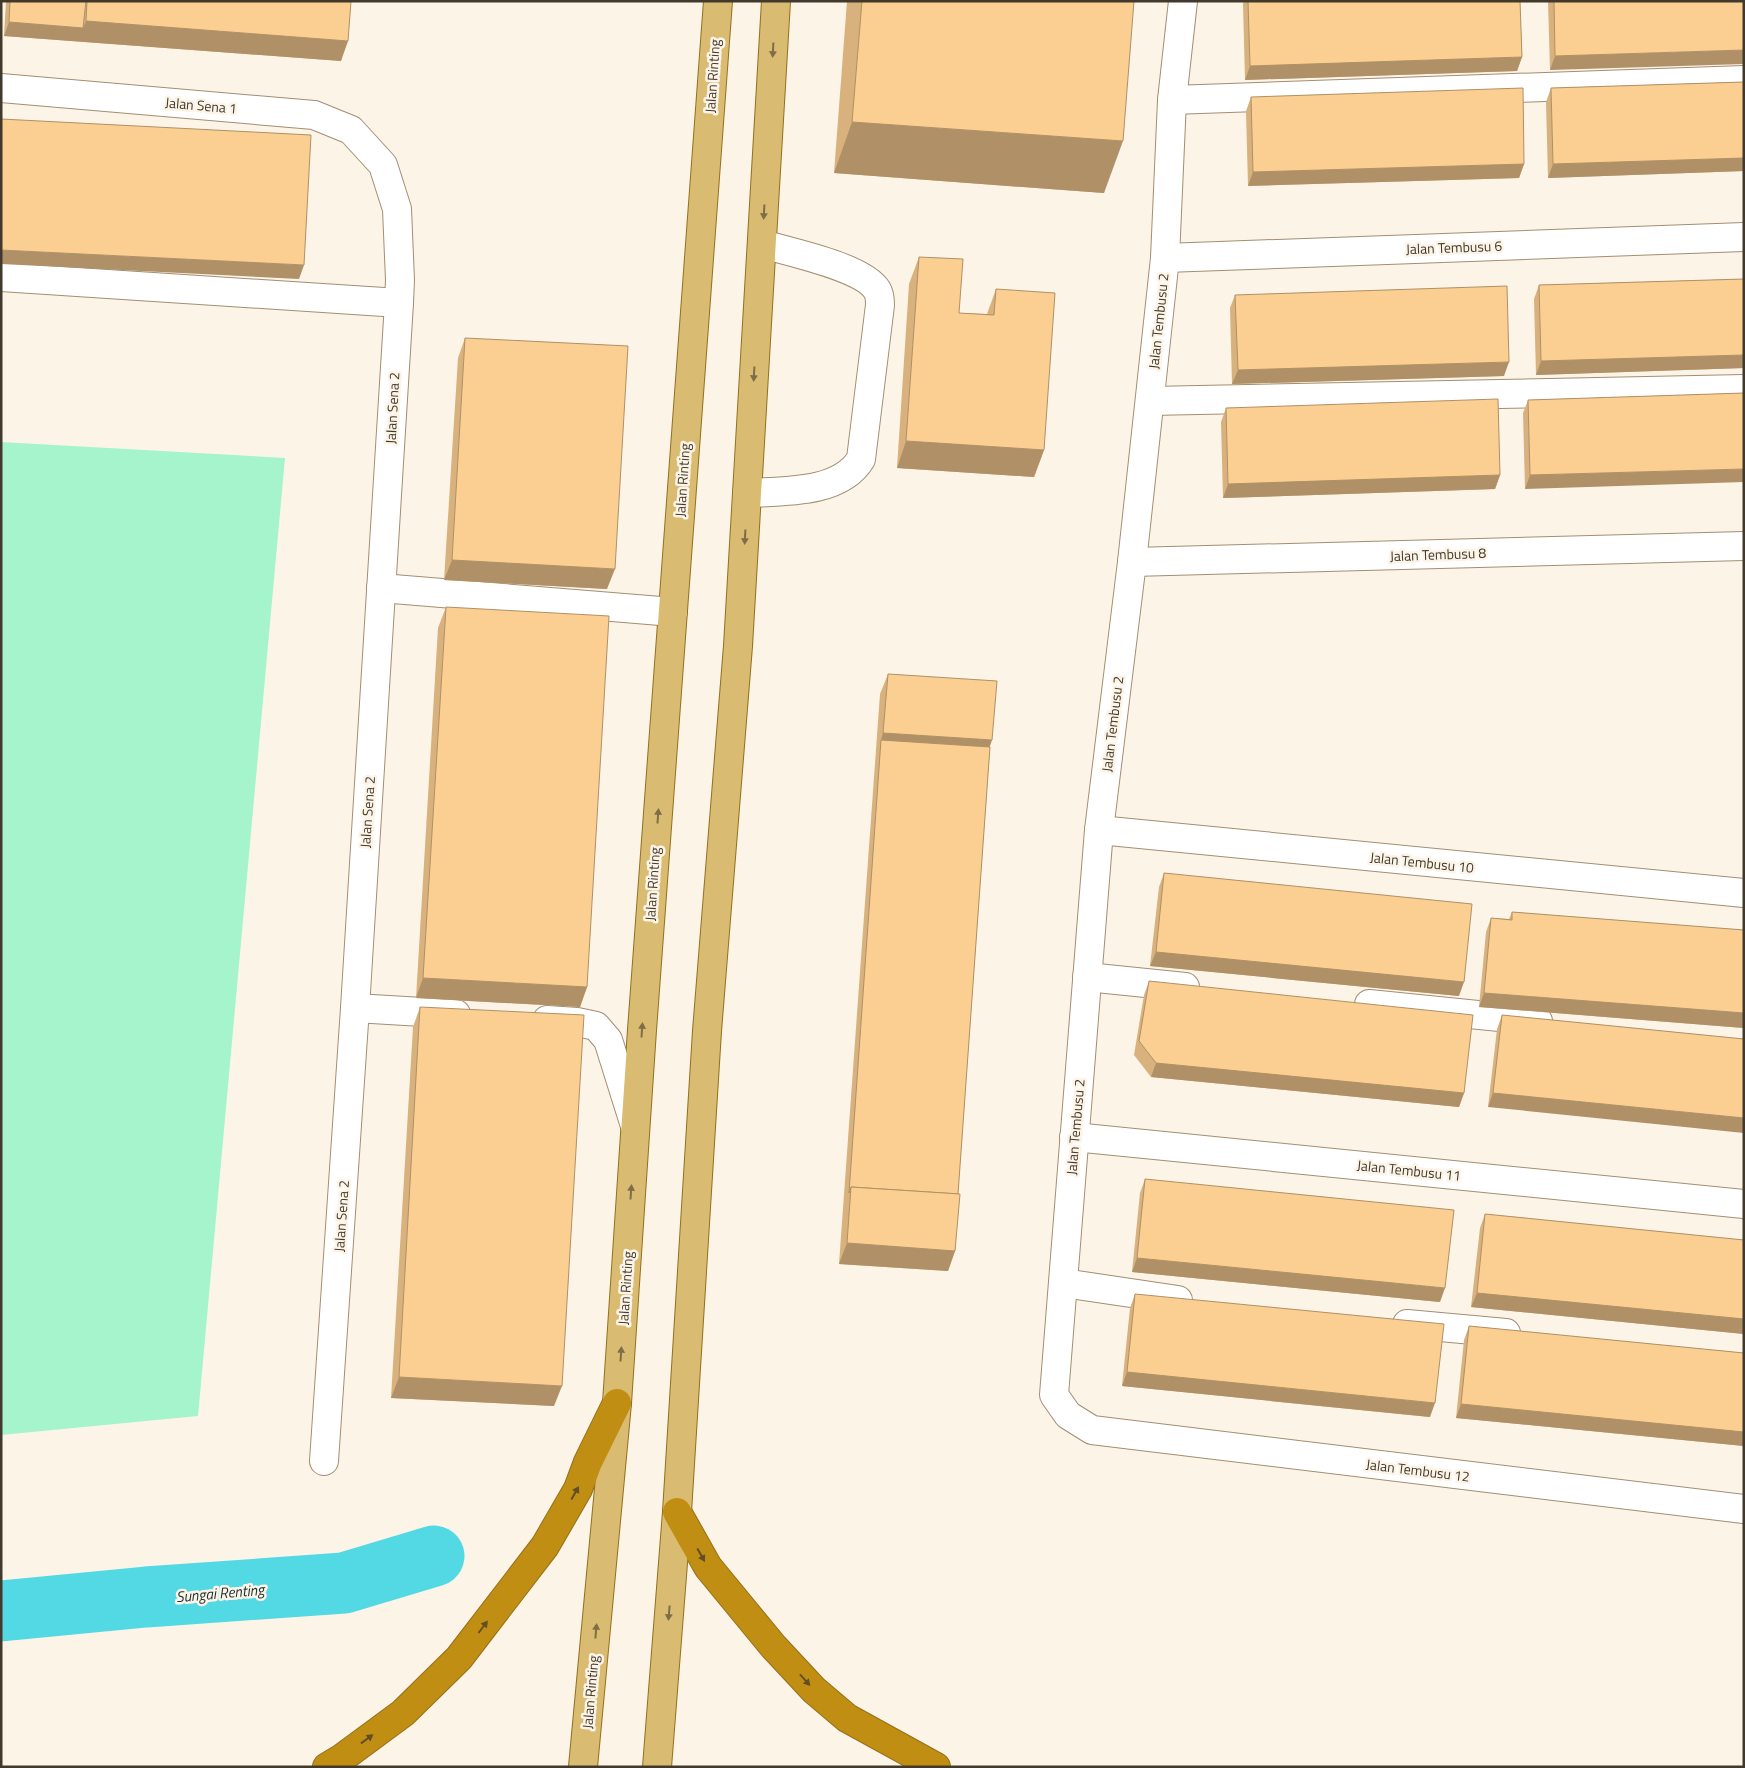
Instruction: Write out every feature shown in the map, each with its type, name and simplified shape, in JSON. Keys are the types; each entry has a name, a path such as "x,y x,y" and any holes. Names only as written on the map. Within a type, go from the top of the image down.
{"highway":[{"path":"326,1767 342,1758 403,1713 459,1658 544,1546 578,1489 588,1462 617,1403"},
{"path":"678,1512 708,1567 774,1646 814,1690 847,1718 936,1767"}],"main road":[{"name":"Jalan Rinting","path":"583,1767 617,1403 635,1126 718,1"},
{"path":"657,1767 678,1512 707,1031 738,646 776,1"}],"street":[{"name":"Jalan Tembusu 2","path":"1092,1430 1068,1414 1054,1395 1099,830 1132,562 1165,258 1172,100 1183,1"},
{"path":"1172,100 1744,80"},
{"name":"Jalan Sena 1","path":"1,88 314,115 351,130 383,165"},
{"name":"Jalan Sena 2","path":"324,1461 355,1008 400,280 397,209 383,165"},
{"name":"Jalan Tembusu 6","path":"1165,258 1744,237"},
{"path":"747,493 796,490 829,483 848,475 857,465 861,459 880,305 877,290 861,275 845,268 762,244"},
{"path":"1,277 398,303"},
{"path":"1150,401 1744,389"},
{"name":"Jalan Tembusu 8","path":"1132,562 1744,546"},
{"path":"381,588 673,612"},
{"name":"Jalan Tembusu 10","path":"1099,830 1744,894"},
{"path":"1087,977 1207,989"},
{"path":"1346,1002 1565,1023"},
{"path":"355,1008 480,1016"},
{"path":"519,1018 577,1022 596,1026 608,1040 635,1126"},
{"name":"Jalan Tembusu 11","path":"1074,1137 1744,1204"},
{"path":"1063,1283 1201,1304"},
{"path":"1379,1321 1527,1335"},
{"name":"Jalan Tembusu 12","path":"1092,1430 1744,1509"}],"green space":[{"path":"1,442 285,458 198,1416 1,1435"}],"building":[{"path":"10,1 86,1 83,28 9,22"},
{"path":"87,1 351,1 348,41 86,21"},
{"path":"862,1 1134,1 1123,141 852,122"},
{"path":"1248,1 1520,1 1522,57 1250,66"},
{"path":"1554,1 1744,1 1744,50 1555,56"},
{"path":"1744,82 1744,158 1553,164 1551,88"},
{"path":"1523,88 1524,164 1253,172 1251,97"},
{"path":"1,119 311,135 304,265 1,250"},
{"path":"919,257 963,259 959,313 994,315 996,289 1055,293 1044,450 906,441"},
{"path":"1744,279 1744,355 1541,361 1539,285"},
{"path":"1507,286 1509,362 1238,370 1235,295"},
{"path":"465,338 628,346 615,569 452,560"},
{"path":"1744,393 1744,469 1530,475 1528,400"},
{"path":"1498,399 1500,475 1228,484 1226,408"},
{"path":"446,607 609,616 587,987 423,978"},
{"path":"888,674 997,681 992,740 883,733"},
{"path":"881,740 990,747 958,1194 851,1187 849,1193"},
{"path":"1164,873 1472,904 1464,982 1156,952"},
{"path":"1512,912 1744,930 1744,1013 1484,993 1491,918 1512,920"},
{"path":"1149,981 1473,1015 1464,1093 1156,1063 1139,1041"},
{"path":"420,1007 584,1015 562,1386 399,1377"},
{"path":"1502,1015 1744,1039 1744,1118 1493,1093"},
{"path":"1145,1179 1454,1210 1445,1288 1137,1258"},
{"path":"851,1187 960,1194 955,1251 847,1243"},
{"path":"1485,1214 1744,1240 1744,1319 1477,1293"},
{"path":"1135,1294 1444,1324 1435,1403 1127,1372"},
{"path":"1469,1326 1744,1353 1744,1432 1461,1404"}],"waterway":[{"name":"Sungai Renting","path":"1,1611 146,1597 344,1583 434,1556"}]}
